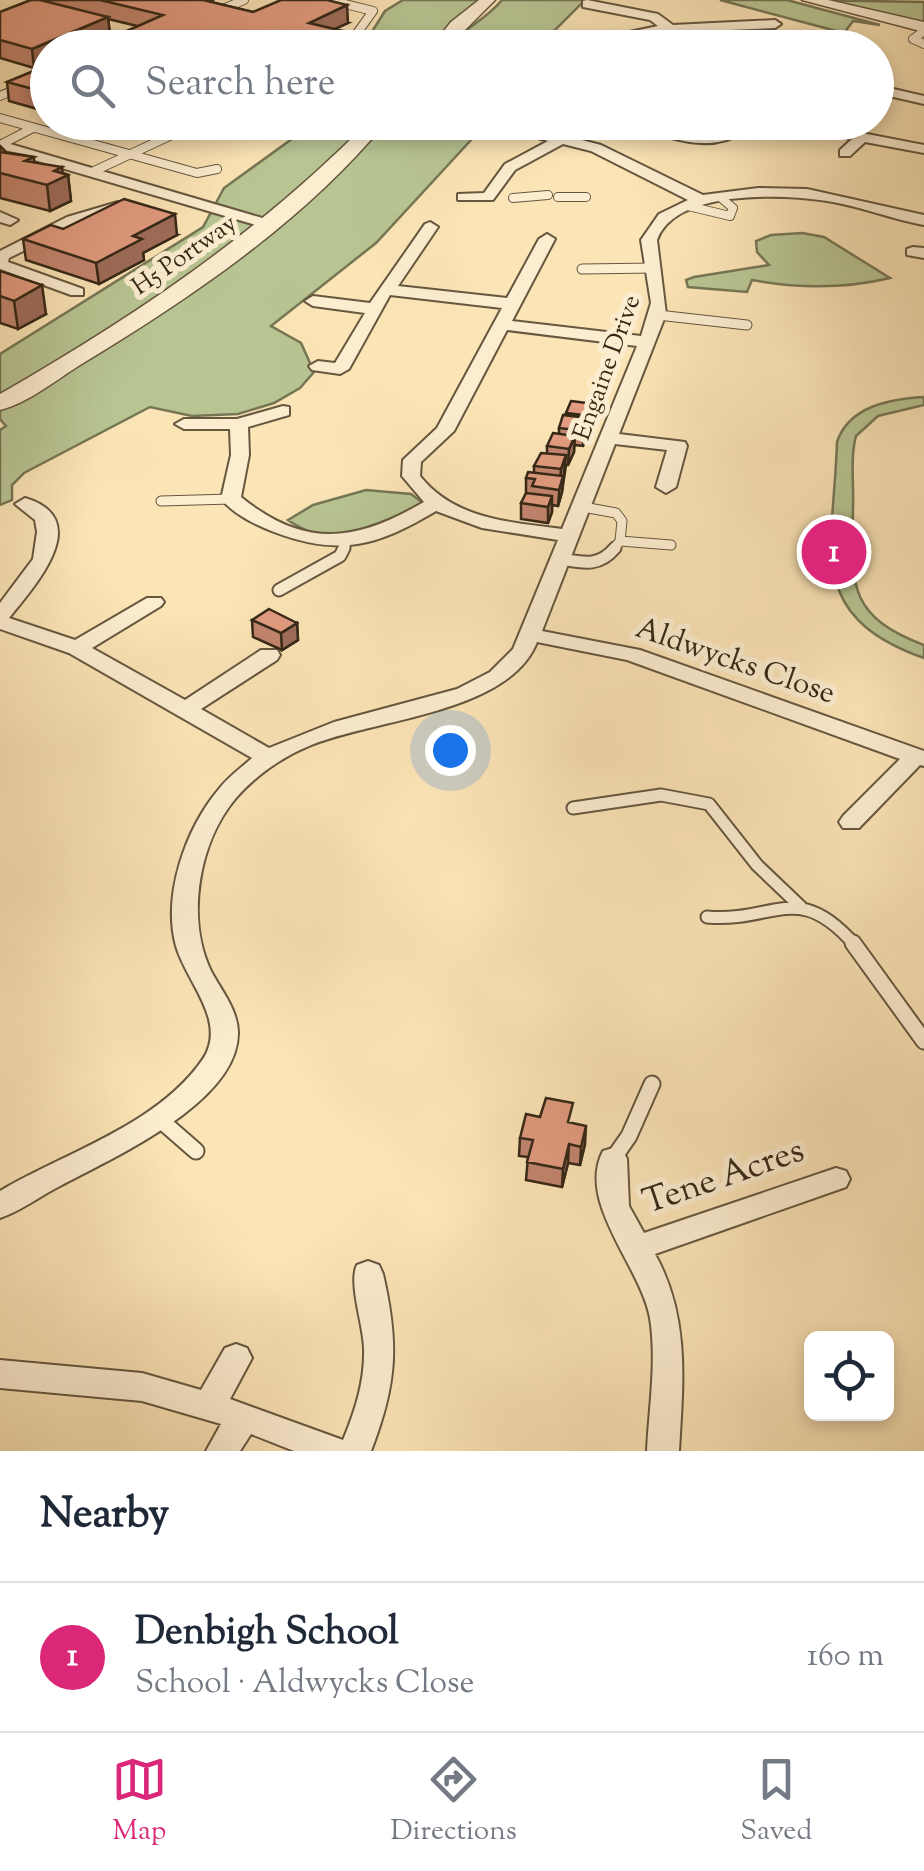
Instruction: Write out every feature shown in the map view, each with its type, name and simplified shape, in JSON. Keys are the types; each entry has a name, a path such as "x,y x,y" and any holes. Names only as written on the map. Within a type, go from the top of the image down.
{"street":[{"path":"452,30 488,0"},
{"path":"809,0 924,29"},
{"path":"587,4 638,12 676,30 775,24"},
{"path":"894,93 924,100"},
{"name":"H5 Portway","path":"0,403 68,365 226,259 305,198 361,140"},
{"path":"488,197 510,167 556,140"},
{"path":"570,140 629,161 703,201 798,192 924,220"},
{"path":"845,153 860,140"},
{"path":"872,140 924,150"},
{"path":"0,145 36,161 92,172 226,215 271,225"},
{"path":"77,292 0,264 2,256 86,213 126,209 152,191"},
{"path":"462,197 512,198"},
{"name":"Engaine Drive","path":"156,1118 194,1088 226,1035 224,1013 188,948 183,906 187,884 215,810 241,778 268,757 320,731 460,695 513,666 532,635 658,316 662,294 648,254 650,235 663,218 703,201"},
{"path":"226,215 233,234 226,259"},
{"path":"318,366 346,370 375,309 430,227"},
{"path":"547,239 445,431 412,460 410,476 435,504 501,525 570,536"},
{"path":"387,290 514,304"},
{"path":"313,301 375,309"},
{"path":"503,325 648,342"},
{"path":"184,424 238,424 283,411"},
{"path":"238,424 244,450 231,499 245,512 311,540 346,543 382,536 435,504"},
{"path":"610,438 678,446 666,487"},
{"path":"24,504 44,518 50,544 45,558 0,619 77,648 268,757"},
{"path":"77,648 154,602"},
{"name":"Aldwycks Close","path":"532,635 632,655 920,757 851,822"},
{"path":"186,709 269,655"},
{"path":"0,1206 156,1118"},
{"name":"Tene Acres","path":"613,1158 614,1207 653,1279 664,1318 668,1366 663,1451"},
{"name":"Tene Acres","path":"637,1248 836,1179"},
{"path":"355,1451 378,1396 384,1342 368,1274"},
{"path":"209,1406 236,1358"},
{"path":"0,1374 142,1387 244,1417 332,1451"},
{"path":"222,1451 244,1417"}],"lane":[{"path":"211,14 244,0"},
{"path":"329,0 372,11 359,30"},
{"path":"924,29 912,39 924,44"},
{"path":"0,96 30,84"},
{"path":"0,118 30,127"},
{"path":"0,145 30,129"},
{"path":"75,140 197,173 217,169"},
{"path":"92,172 160,140"},
{"path":"512,198 586,197"},
{"path":"582,268 655,268"},
{"path":"658,316 747,325"},
{"path":"160,501 231,499"},
{"path":"561,559 588,564 605,560 620,540 622,521 616,514 583,507"},
{"path":"620,540 670,546"},
{"path":"280,590 340,556 346,543"},
{"path":"574,808 661,797 698,798 709,804 757,865 800,906 833,920 924,1041"},
{"path":"707,918 736,921 786,906 800,906"},
{"path":"613,1158 629,1136 652,1084"},
{"path":"156,1118 196,1152"}],"green space":[{"path":"403,0 488,0 456,30 373,30 385,11"},
{"path":"502,0 585,0 555,30 467,30"},
{"path":"720,0 787,0 880,25 853,21 846,30 833,30"},
{"path":"809,0 924,2 924,26"},
{"path":"290,140 363,140 345,160 371,140 471,140 376,243 271,326 301,343 314,372 300,388 274,403 238,414 192,416 150,407 24,473 12,485 12,500 0,505 0,430 6,426 0,419 0,354 203,227 224,188"},
{"path":"802,233 824,237 890,278 822,286 752,280 747,292 688,287 686,280 694,277 769,265 757,252 756,241 771,235"},
{"path":"924,397 924,405 878,416 856,436 853,556 854,576 867,608 898,634 924,645 924,658 885,641 859,621 843,598 834,573 831,545 837,442 843,430 872,407"},
{"path":"366,490 411,494 423,503 374,528 340,536 306,530 288,520 313,505"}],"building":[{"path":"40,0 108,17 77,30 30,30 30,48 0,40 0,12"},
{"path":"100,0 203,0 253,12 281,0 327,0 347,5 309,23 339,30 129,30 163,15"},
{"path":"30,72 30,88 7,82"},
{"path":"0,152 34,157 25,161 62,167 54,171 68,175 47,185 0,173"},
{"path":"124,199 175,214 133,236 142,239 96,263 23,239 51,225 63,229"},
{"path":"0,271 42,285 14,301 0,296"},
{"path":"571,401 595,404 591,416 566,413"},
{"path":"563,415 588,418 584,431 559,428"},
{"path":"553,433 575,436 569,449 547,446"},
{"path":"541,453 566,455 561,469 534,466"},
{"path":"528,472 563,476 559,490 532,486 535,479 526,478"},
{"path":"526,493 552,496 548,507 521,503"},
{"path":"269,609 297,623 281,633 252,620"},
{"path":"546,1098 573,1103 568,1122 586,1126 581,1147 569,1144 563,1169 527,1162 533,1140 520,1138 526,1114 540,1117"}],"place":[{"name":"Denbigh School","path":"834,552"}]}
